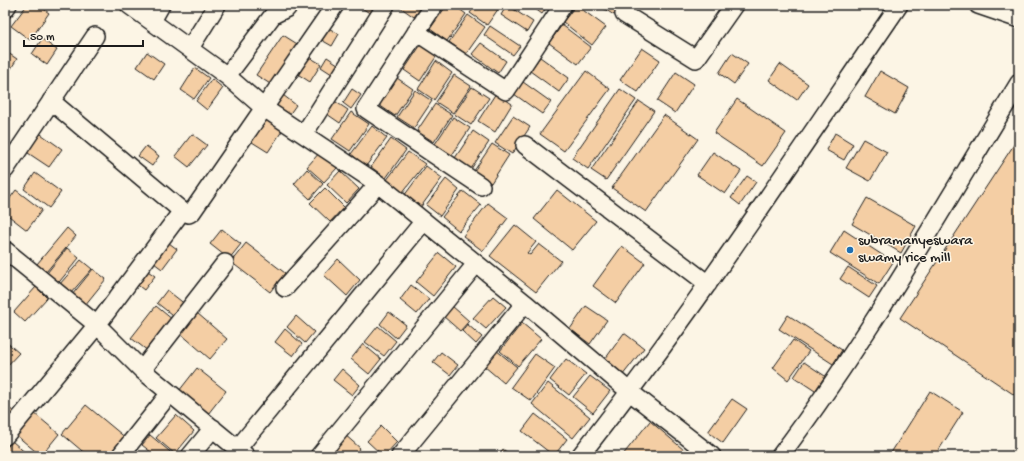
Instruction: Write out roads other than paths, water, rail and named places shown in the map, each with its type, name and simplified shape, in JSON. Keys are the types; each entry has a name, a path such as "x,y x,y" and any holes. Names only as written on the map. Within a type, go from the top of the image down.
{"street":[{"path":"5,9 8,5"},
{"path":"129,5 227,76 264,108 378,184 525,303 630,392 712,456"},
{"path":"152,21 161,5"},
{"path":"190,48 217,5"},
{"path":"227,76 273,15 287,8 289,5"},
{"path":"51,101 182,211 189,214 192,212 335,5"},
{"path":"304,134 386,5"},
{"path":"434,5 366,109 481,186"},
{"path":"416,32 506,91 563,5"},
{"path":"624,14 696,59 734,5"},
{"path":"580,456 630,392 708,284 899,5"},
{"path":"978,5 1019,19"},
{"path":"5,170 95,36"},
{"path":"780,456 815,409 875,320 1019,83"},
{"path":"525,145 708,284"},
{"path":"285,288 378,184"},
{"path":"5,436 97,325 182,211"},
{"path":"5,250 97,325 142,370 242,452 424,221"},
{"path":"142,370 225,263"},
{"path":"319,456 476,264"},
{"path":"400,456 525,303"},
{"path":"120,456 170,393"},
{"path":"190,456 213,428"}],"place":[{"name":"subramanyeswara swamy rice mill","path":"850,250"}]}
